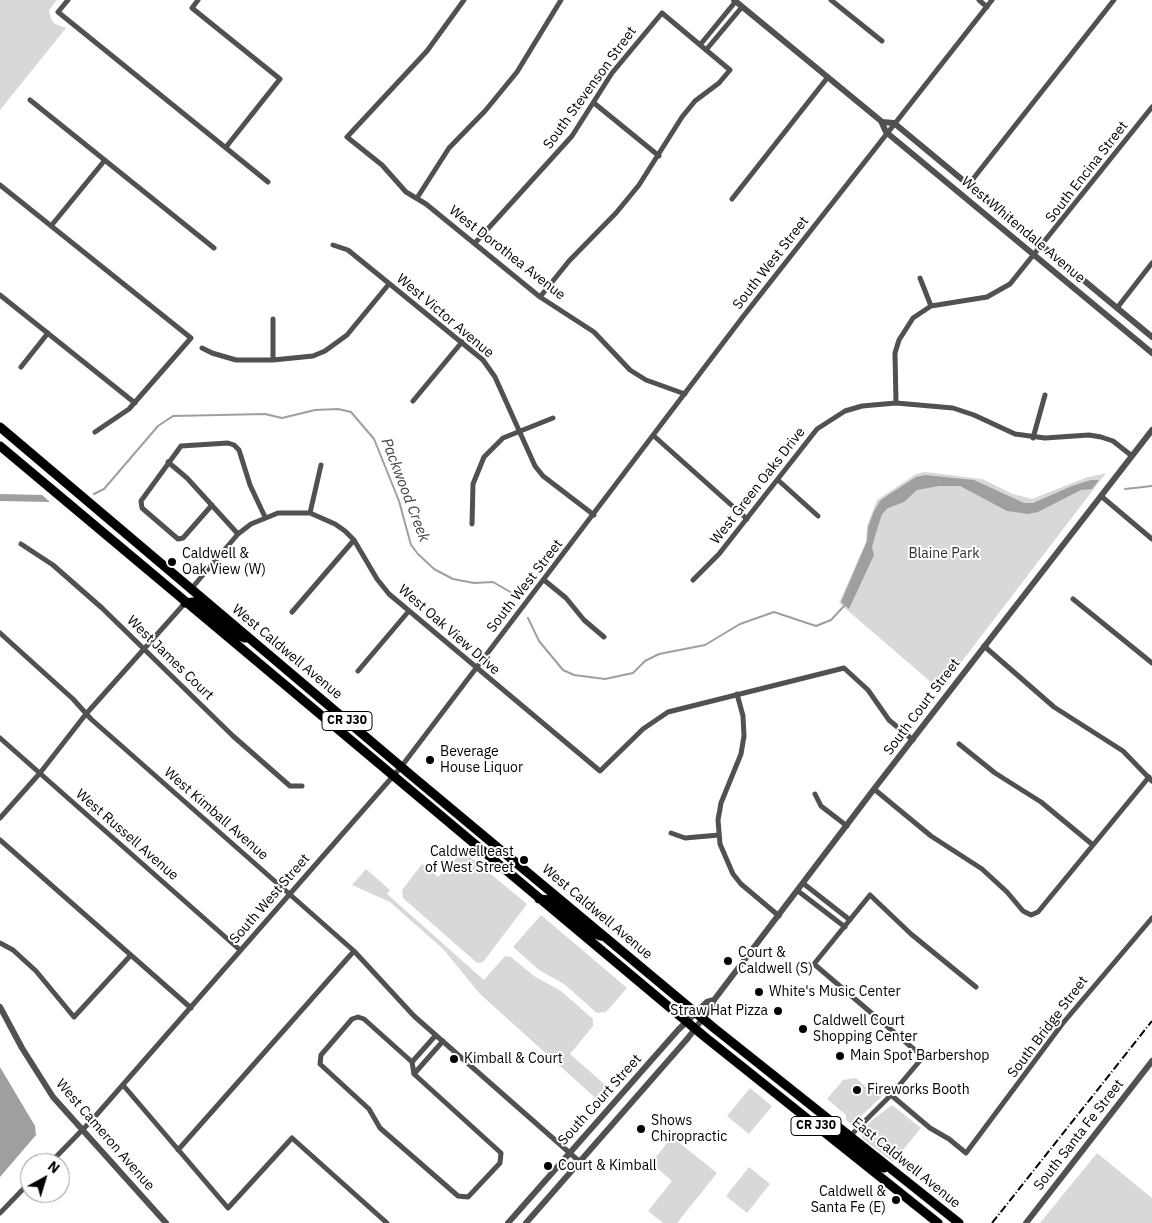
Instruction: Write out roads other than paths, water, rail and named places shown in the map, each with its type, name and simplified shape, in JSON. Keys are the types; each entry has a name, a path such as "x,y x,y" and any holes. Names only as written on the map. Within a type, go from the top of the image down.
{"main road":[{"name":"West Caldwell Avenue","path":"0,427 401,767 696,1012"},
{"name":"West Caldwell Avenue","path":"0,446 687,1022"},
{"path":"185,603 194,602 233,633 252,641"},
{"path":"538,899 550,900 589,932 605,937"},
{"name":"East Caldwell Avenue","path":"696,1012 959,1223"},
{"name":"East Caldwell Avenue","path":"687,1022 938,1223"},
{"path":"820,1129 833,1132 872,1162 896,1173"}],"street":[{"path":"68,0 58,12 268,182"},
{"path":"198,0 192,8 280,79 226,147"},
{"name":"West Dorothea Avenue","path":"464,0 426,51 347,137 382,165 397,184 475,243 540,297 594,332 630,370 646,380 685,394"},
{"path":"417,198 450,148 485,111 517,72 561,0"},
{"path":"831,0 882,41"},
{"path":"979,0 987,6"},
{"name":"South West Street","path":"60,1153 123,1085 393,777 886,132 992,0"},
{"path":"969,184 1114,0"},
{"path":"540,297 569,261 616,213 659,156 690,106 719,83 730,70 700,45 735,1"},
{"name":"West Whitendale Avenue","path":"735,1 882,122 886,132 1152,354"},
{"path":"706,50 742,7"},
{"name":"South Stevenson Street","path":"475,243 502,211 548,165 572,136 612,73 662,13 700,45"},
{"path":"732,199 828,77"},
{"path":"30,100 214,248"},
{"path":"594,103 659,156"},
{"name":"South Encina Street","path":"896,403 895,353 899,340 913,318 931,306 987,297 1010,284 1152,107"},
{"path":"882,122 894,123"},
{"name":"West Whitendale Avenue","path":"894,123 1152,337"},
{"path":"51,226 105,160"},
{"path":"0,185 191,338 136,403 120,417 95,432"},
{"name":"West Victor Avenue","path":"333,245 348,250 483,360 496,377 518,432 535,466 543,476 594,515"},
{"path":"1117,308 1152,263"},
{"path":"920,278 931,306"},
{"path":"202,348 236,360 273,360 313,356 337,344 347,335 390,284"},
{"path":"0,295 136,403"},
{"path":"273,320 273,360"},
{"path":"22,367 48,333"},
{"path":"413,401 462,342"},
{"path":"1033,438 1045,396"},
{"name":"West Green Oaks Drive","path":"693,580 719,554 809,439 827,422 845,411 862,406 896,403 953,408 974,415 997,428 1033,438 1089,435 1100,437 1113,441 1132,456"},
{"path":"472,524 473,484 479,467 492,447 503,438 553,418"},
{"name":"South Court Street","path":"526,1223 703,1019 714,1000 874,790 1152,430"},
{"path":"654,436 747,519"},
{"path":"212,505 183,538 178,539 142,508 141,499 181,446 228,442 239,450 250,486 265,518"},
{"path":"168,462 188,478 238,534"},
{"path":"310,513 321,465"},
{"path":"778,480 818,516"},
{"path":"1100,496 1152,539"},
{"name":"West Oak View Drive","path":"191,590 238,534 265,518 290,512 310,513 335,524 354,540 376,579 408,612 600,771 643,729 668,712 736,694"},
{"path":"292,612 354,540"},
{"name":"West James Court","path":"21,544 53,565 144,649 233,736 290,786 302,786"},
{"path":"544,580 604,637"},
{"path":"1072,599 1152,662"},
{"path":"0,818 40,773 86,714 185,603"},
{"path":"358,671 408,612"},
{"name":"West Kimball Avenue","path":"0,634 73,699 86,714 354,951 404,1006 580,1162"},
{"path":"874,790 931,836 982,869 1007,892 1023,911 1031,915 1038,912 1150,779 1123,751 1060,711 984,646"},
{"path":"779,916 750,893 733,874 720,844 721,803 741,754 744,736 743,716 736,694 844,668 868,690 889,720 913,740"},
{"name":"West Russell Avenue","path":"0,738 240,950"},
{"path":"960,744 995,772 1041,802 1093,845"},
{"path":"815,794 821,806 847,826"},
{"path":"671,833 685,838 719,835"},
{"path":"0,840 191,1008"},
{"path":"804,884 850,920"},
{"path":"798,891 844,926"},
{"path":"850,1136 891,1096 923,1056 814,964 870,895 911,934 976,987"},
{"name":"South Bridge Street","path":"891,1096 930,1128 949,1139 966,1153 1063,1023 1152,918"},
{"path":"0,943 13,950 36,971 74,1017 131,955"},
{"path":"178,1150 354,951"},
{"name":"South Court Street","path":"508,1223 696,1012 707,1002 714,1000"},
{"name":"West Cameron Avenue","path":"0,1007 36,1072 61,1107 166,1223"},
{"path":"358,1017 364,1019 412,1062 414,1074 502,1153 500,1163 468,1197 458,1196 378,1126 369,1109 323,1068 319,1060 321,1055 352,1019 358,1017"},
{"path":"412,1062 436,1035"},
{"path":"414,1074 443,1041"},
{"name":"South Santa Fe Street","path":"1026,1223 1152,1061"},
{"path":"123,1085 228,1208 292,1138 387,1223"},
{"path":"0,1213 20,1192"}],"waterway":[{"name":"Packwood Creek","path":"94,494 104,489 158,426 173,416 265,414 282,418 315,410 338,409 351,412 374,439 399,501 411,545 418,554 434,569 453,579 474,583 493,582 512,593 515,598"},
{"name":"Packwood Creek","path":"1125,489 1152,486"},
{"name":"Packwood Creek","path":"528,618 539,641 563,670 574,675 605,679 633,673 645,661 659,654 705,645 740,624 774,612 816,626 831,620 845,605"}],"railway":[{"path":"992,1223 1152,1021"}],"place":[{"name":"Caldwell & Oak View (W)","path":"172,562"},
{"name":"Beverage House Liquor","path":"430,760"},
{"name":"Caldwell east of West Street","path":"524,860"},
{"name":"Court & Caldwell (S)","path":"728,961"},
{"name":"White's Music Center","path":"759,992"},
{"name":"Straw Hat Pizza","path":"778,1011"},
{"name":"Caldwell Court Shopping Center","path":"803,1029"},
{"name":"Main Spot Barbershop","path":"840,1056"},
{"name":"Kimball & Court","path":"454,1059"},
{"name":"Fireworks Booth","path":"857,1090"},
{"name":"Shows Chiropractic","path":"641,1129"},
{"name":"Court & Kimball","path":"548,1166"},
{"name":"Caldwell & Santa Fe (E)","path":"896,1200"}],"park label":[{"name":"Blaine Park","path":"944,554"}]}
